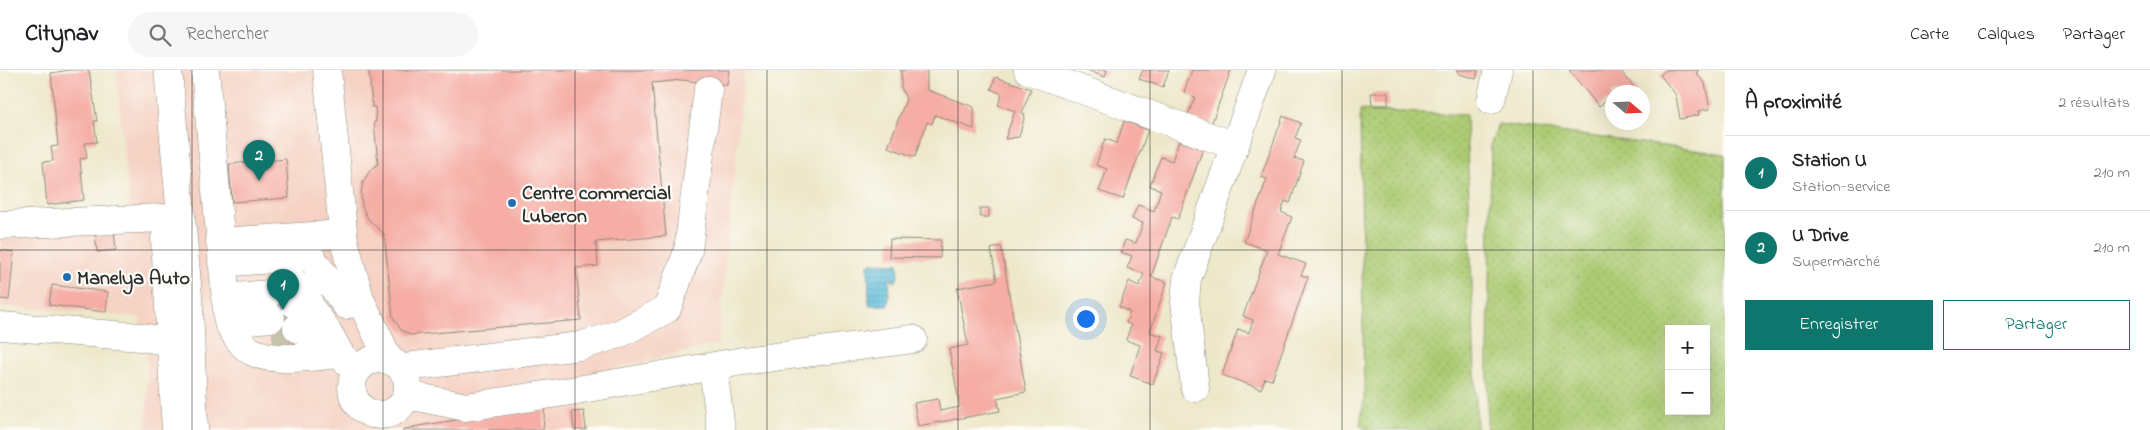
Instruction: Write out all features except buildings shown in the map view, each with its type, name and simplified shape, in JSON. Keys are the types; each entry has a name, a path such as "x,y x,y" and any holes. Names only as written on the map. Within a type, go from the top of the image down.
{"street":[{"path":"153,70 176,430"},
{"path":"168,70 189,307 194,430"},
{"path":"205,70 275,315 352,385 356,402 381,423 404,403 401,376"},
{"path":"327,70 343,234 360,299 401,376 437,412 743,362 913,339"},
{"path":"1028,70 1235,146"},
{"path":"1195,388 1185,302 1187,280 1262,70"},
{"path":"1490,100 1498,70"},
{"path":"401,376 414,366 580,346 619,334 667,309 688,250 708,90"},
{"path":"0,225 163,218"},
{"path":"275,315 343,234"},
{"path":"275,315 310,256 346,304 360,299"},
{"path":"275,315 401,376"},
{"path":"0,326 171,342"},
{"path":"713,367 721,430"}],"shaded area":[{"path":"116,70 744,70 718,344 600,372 583,399 584,430 147,430 147,352 140,346 140,317 0,306 0,234 131,228"}],"green space":[{"path":"1360,110 1466,115 1477,430 1367,430 1360,425 1364,401"},
{"path":"1498,124 1725,154 1725,430 1487,430 1491,143"}],"water":[{"path":"871,263 898,264 899,275 896,281 892,281 892,276 890,278 888,305 869,305 868,265"}],"tunnel":[{"path":"272,331 297,328"}],"place":[{"name":"U Drive","path":"259,181"},
{"name":"Centre commercial Luberon","path":"512,203"},
{"name":"Manelya Auto","path":"67,277"},
{"name":"Station U","path":"283,310"}]}
